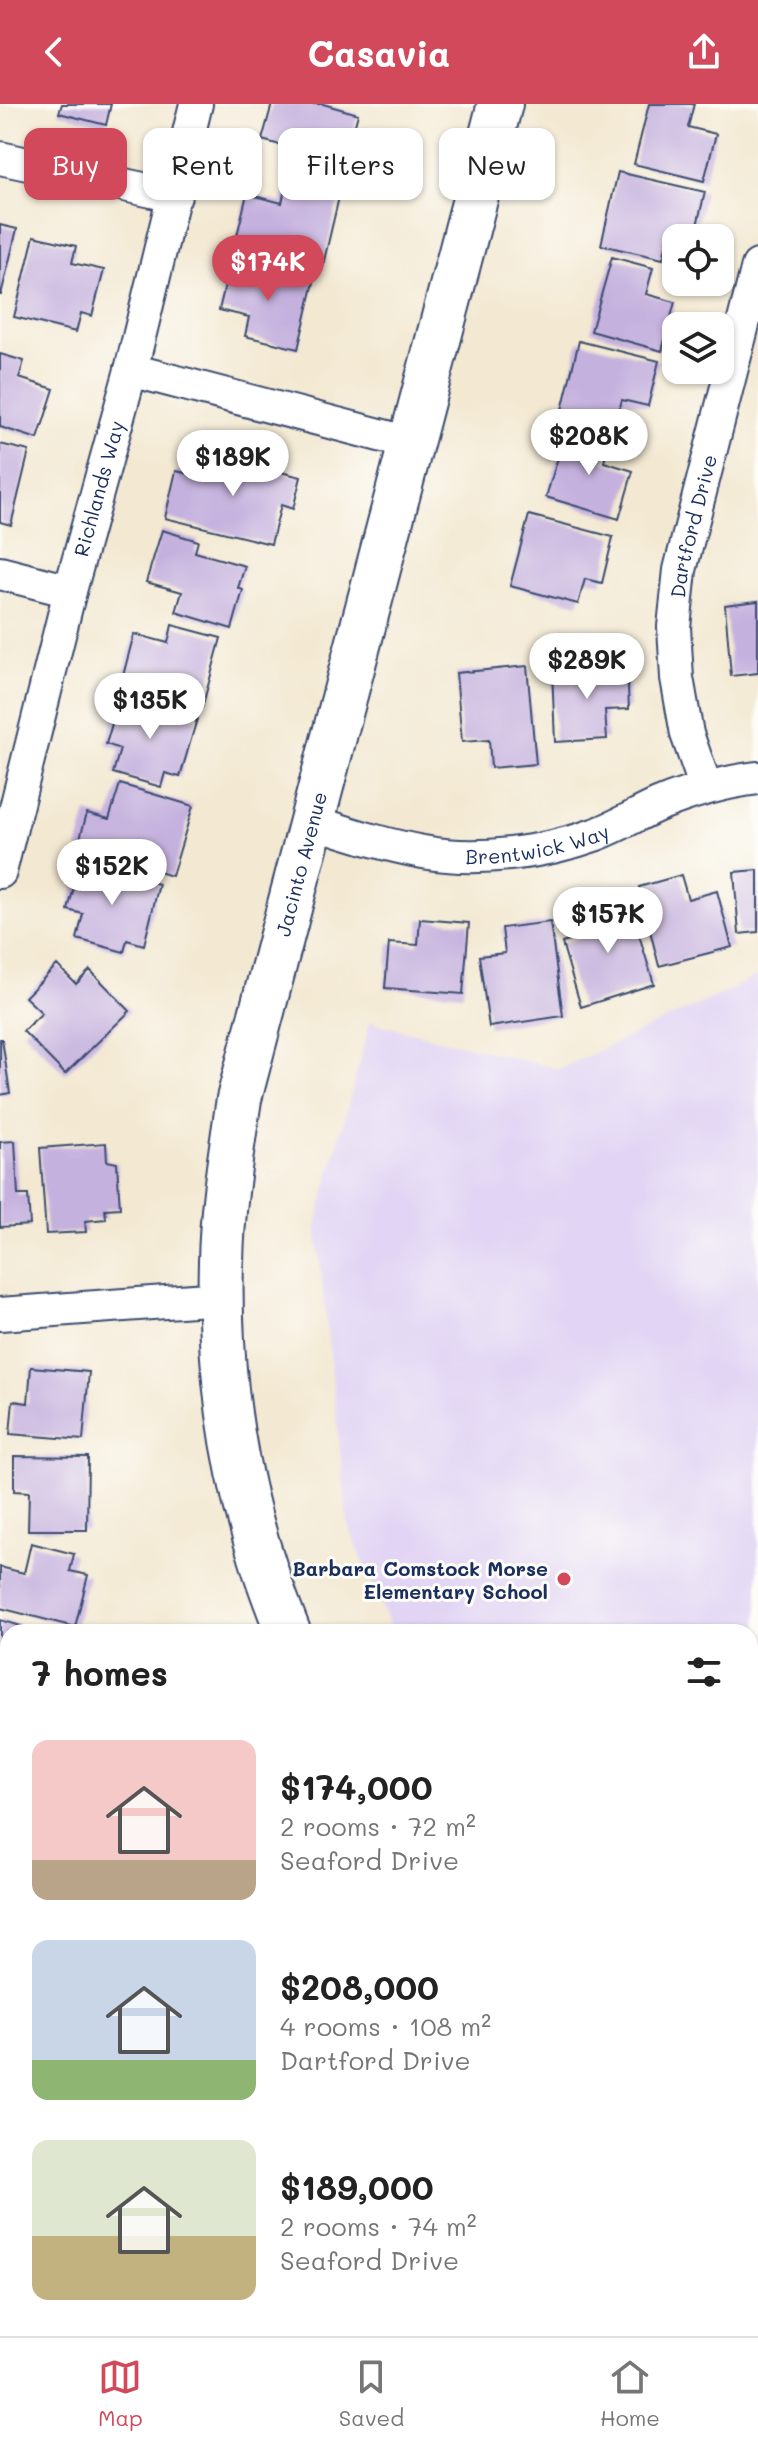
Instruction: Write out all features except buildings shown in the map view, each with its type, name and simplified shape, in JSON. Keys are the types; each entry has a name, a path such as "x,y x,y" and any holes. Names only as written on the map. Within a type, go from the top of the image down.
{"street":[{"name":"Richlands Way","path":"191,128 196,104"},
{"name":"Jacinto Avenue","path":"285,1624 263,1563 242,1484 226,1389 221,1260 227,1179 239,1099 500,104"},
{"path":"0,158 143,189"},
{"name":"Richlands Way","path":"0,872 70,591 174,200"},
{"name":"Dartford Drive","path":"706,788 687,734 677,678 674,627 680,570 758,266"},
{"path":"131,370 410,443"},
{"path":"0,573 70,591"},
{"name":"Brentwick Way","path":"311,821 413,850 475,856 531,851 597,834 660,804 706,788 758,778"},
{"path":"0,1314 221,1298"}],"shaded area":[{"name":"Barbara Comstock Morse Elementary School","path":"758,975 758,1624 389,1624 348,1525 316,1226 370,1022 559,1069"}],"place":[{"name":"Barbara Comstock Morse Elementary School","path":"564,1579"}]}
